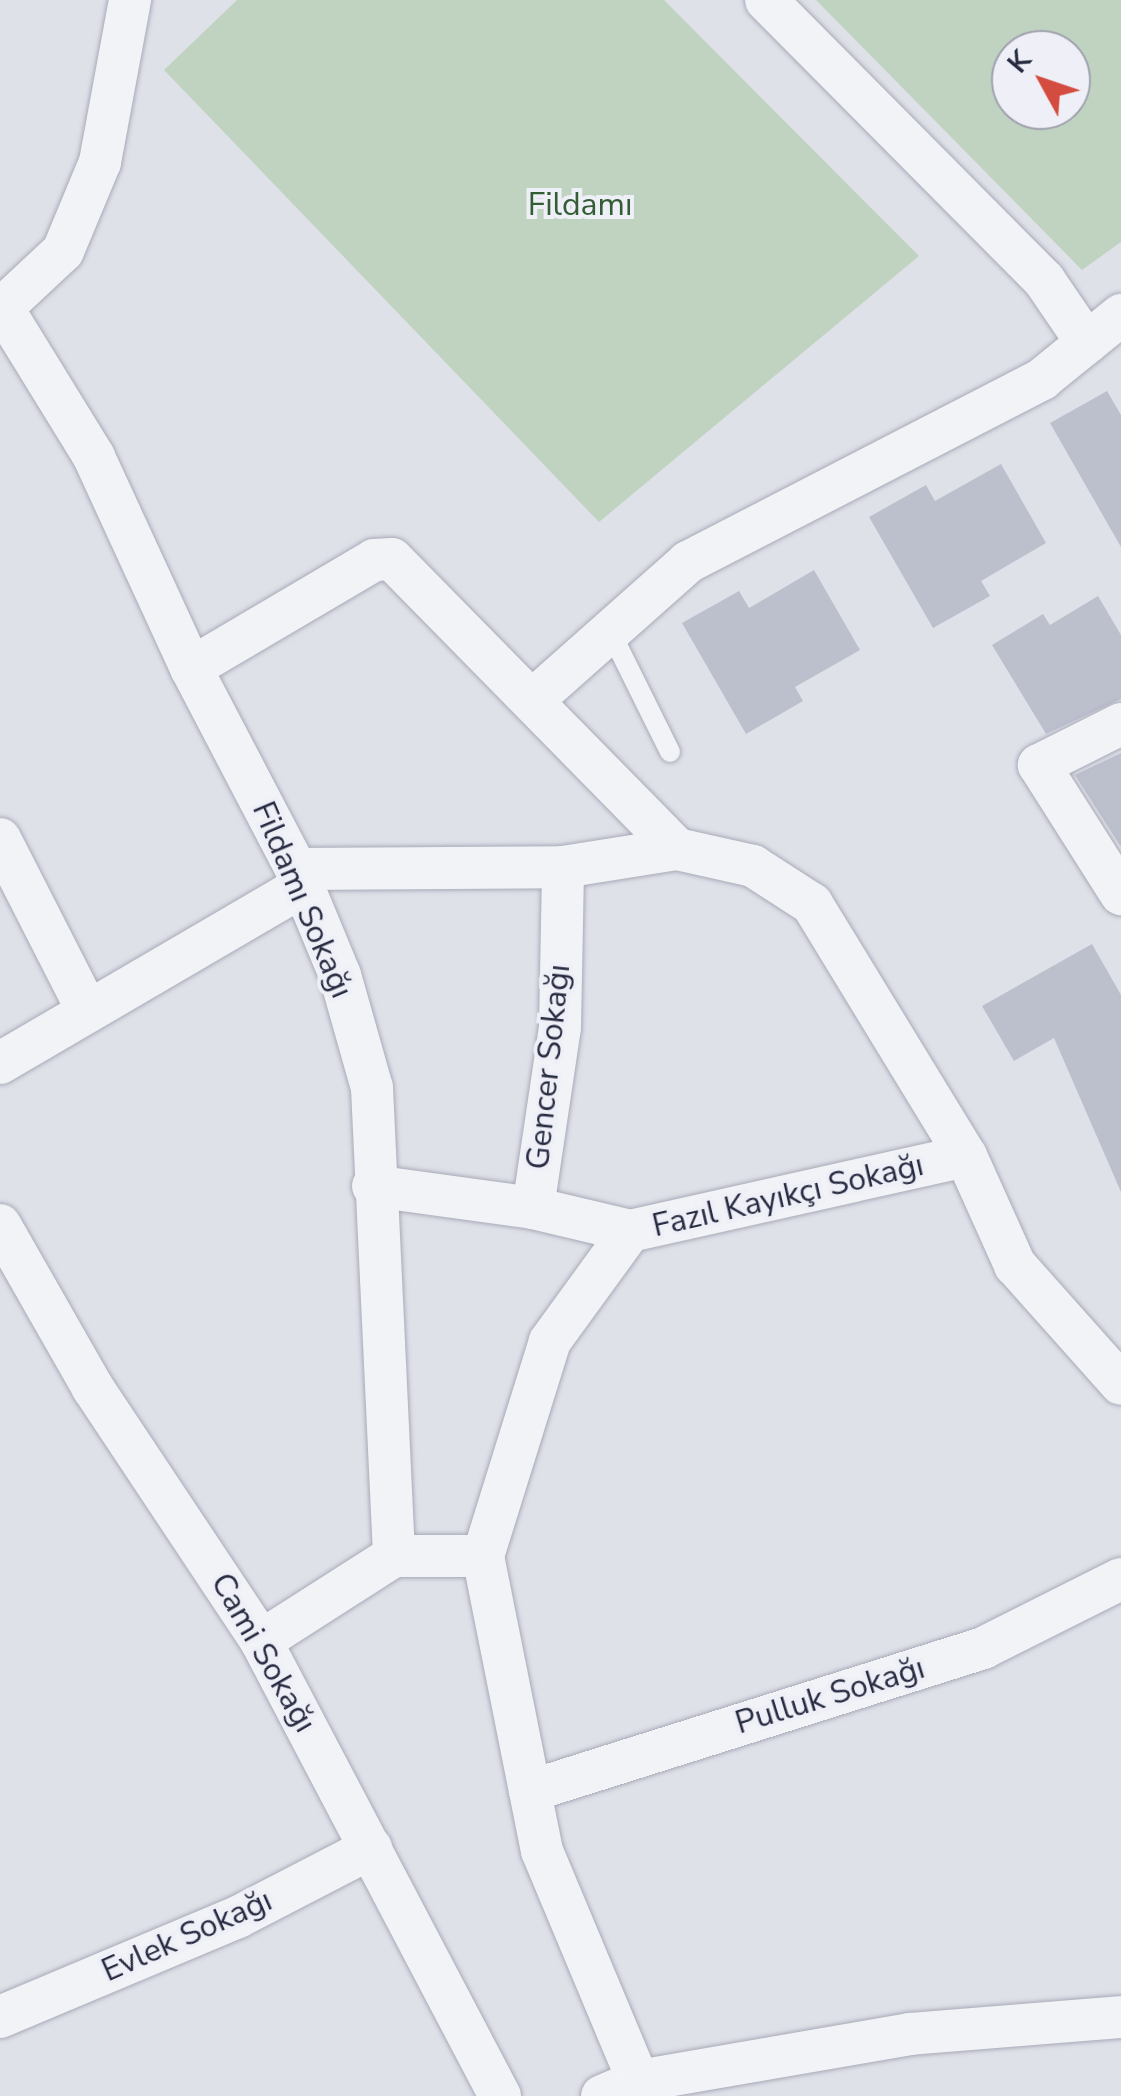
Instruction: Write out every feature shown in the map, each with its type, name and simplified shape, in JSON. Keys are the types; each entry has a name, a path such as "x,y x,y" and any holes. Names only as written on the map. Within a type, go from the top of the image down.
{"street":[{"path":"1,307 63,251 100,162 130,0"},
{"path":"766,0 1044,280 1087,342"},
{"name":"Fildamı Sokağı","path":"1,307 86,441 190,668 298,878 340,976 372,1088 373,1186 394,1556"},
{"path":"536,698 688,562 1042,379 1121,315"},
{"path":"190,668 374,560 392,559 536,698 678,849"},
{"path":"1121,724 1039,765 1121,894"},
{"path":"0,839 86,1008"},
{"path":"0,1063 298,878 563,866 678,849 753,866 812,904 966,1156 1016,1264 1121,1384"},
{"name":"Gencer Sokağı","path":"533,1208 560,1028 563,866"},
{"name":"Fazıl Kayıkçı Sokağı","path":"373,1186 533,1208 630,1232 966,1156"},
{"name":"Cami Sokağı","path":"0,1225 93,1388 261,1641 500,2096"},
{"path":"630,1232 550,1340 482,1556 542,1851 620,2089 910,2034 1121,2018"},
{"path":"1074,1331 1121,1335"},
{"path":"261,1641 394,1556 482,1556"},
{"name":"Pulluk Sokağı","path":"530,1790 983,1648 1121,1578"},
{"name":"Evlek Sokağı","path":"0,2017 238,1917 371,1848"}],"lane":[{"path":"610,631 670,752"}],"green space":[{"name":"Fildamı","path":"237,0 664,0 919,256 599,522 164,70"},
{"path":"816,0 1121,0 1121,242 1082,270"}],"building":[{"path":"1107,391 1121,415 1121,547 1050,423"},
{"path":"1001,464 1046,543 981,581 990,596 933,628 869,517 926,485 935,501"},
{"path":"814,570 860,650 795,687 803,701 746,734 682,623 739,591 749,608"},
{"path":"1098,596 1121,635 1121,699 1046,734 992,645 1043,614 1050,625"},
{"path":"1121,753 1121,847 1075,775"},
{"path":"1092,944 1121,995 1121,1192 1054,1038 1014,1061 982,1006"}]}
